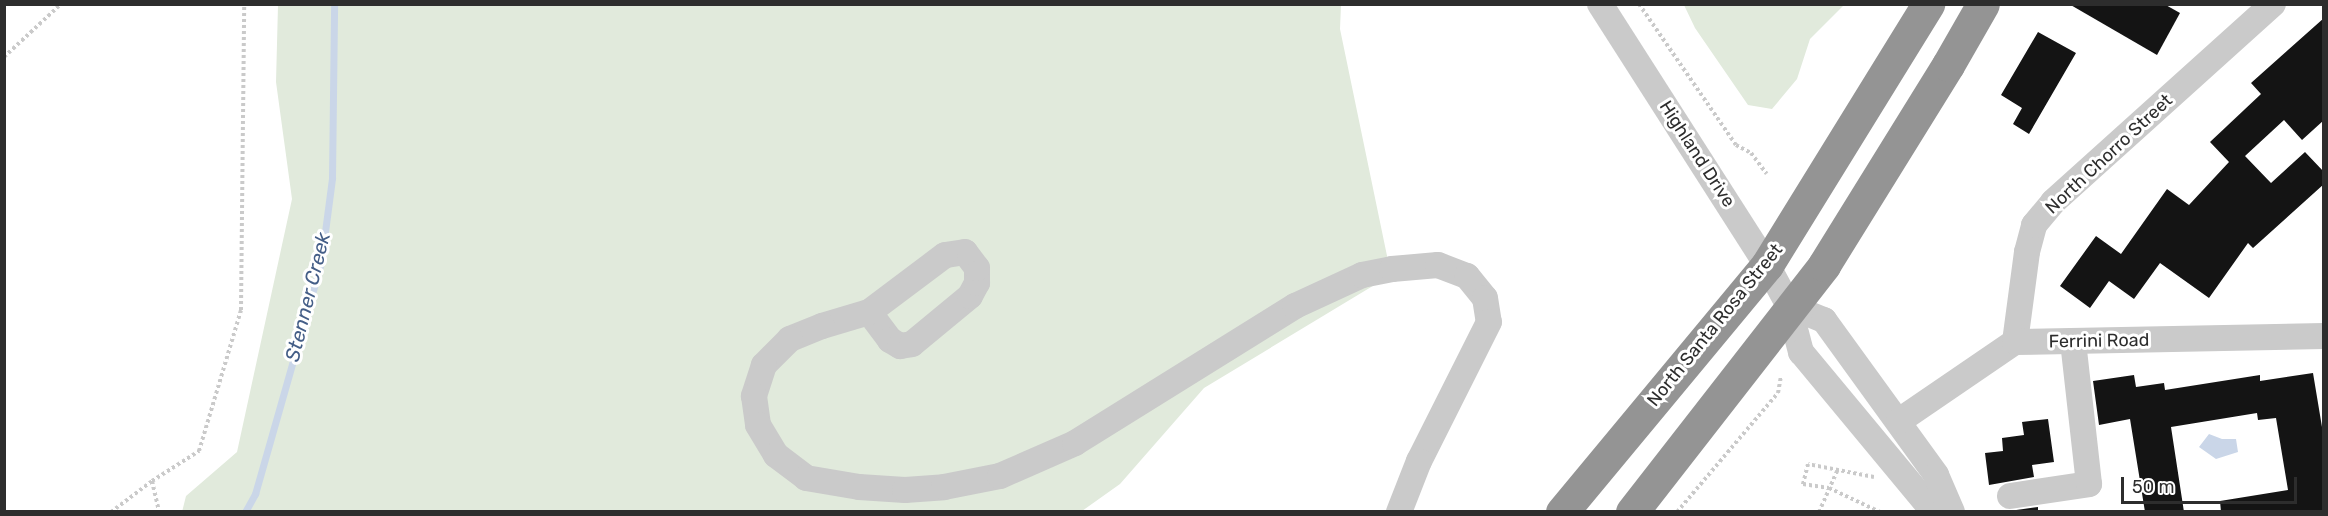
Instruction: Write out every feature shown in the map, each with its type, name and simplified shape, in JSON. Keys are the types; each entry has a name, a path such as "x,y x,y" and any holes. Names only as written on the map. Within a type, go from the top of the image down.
{"highway":[{"name":"North Santa Rosa Street","path":"1562,512 1767,265 1928,4"},
{"path":"1632,512 1789,306 1824,265 1948,65 1983,4"}],"street":[{"name":"Highland Drive","path":"1600,4 1767,265 1789,306 1801,352 1934,512"},
{"name":"North Chorro Street","path":"2015,342 2027,252 2034,225 2053,202 2274,4"},
{"path":"869,312 822,326 790,339 764,365 754,396 758,425 776,455 806,478 859,487 905,490 945,488 1000,476 1075,443 1295,306 1362,275 1392,269 1438,265 1467,276 1485,298 1489,322 1419,461 1399,512"},
{"path":"1789,306 1824,320 1936,475 1952,512"},
{"name":"Ferrini Road","path":"2015,342 2324,336"},
{"path":"2010,496 2089,484 2073,341"},
{"path":"1899,421 2015,342"}],"path":[{"path":"4,57 61,4"},
{"path":"111,512 152,481 199,452 241,310 244,4"},
{"path":"1639,4 1736,145 1750,153 1767,174"},
{"path":"1677,512 1778,393 1781,376"},
{"path":"1879,478 1808,464 1803,484 1829,488 1880,512"},
{"path":"1819,512 1838,469"},
{"path":"152,481 159,512"}],"shaded area":[{"path":"278,5 1341,5 1340,29 1391,275 1204,388 1120,484 1082,511 182,512 186,496 237,452 292,199 276,82"},
{"path":"1684,5 1844,5 1810,39 1797,79 1772,109 1748,105 1695,28"}],"water":[{"path":"2209,434 2222,439 2236,439 2238,452 2216,459 2199,447"}],"building":[{"path":"2069,4 2164,4 2180,13 2157,55"},
{"path":"2324,18 2324,120 2302,140 2284,120 2245,156 2271,183 2305,152 2324,172 2324,184 2253,248 2248,243 2209,298 2160,263 2134,299 2109,281 2090,308 2060,286 2096,236 2121,254 2167,189 2189,205 2229,162 2210,142 2261,94 2251,83"},
{"path":"2038,32 2076,53 2029,134 2013,124 2022,108 2001,95"},
{"path":"2313,373 2324,439 2324,512 2221,512 2220,501 2288,490 2276,418 2258,420 2257,413 2171,427 2184,512 2145,512 2130,419 2099,425 2093,381 2134,375 2136,387 2164,383 2165,390 2260,375 2260,381"},
{"path":"2048,419 2054,462 2032,465 2034,477 1989,485 1985,453 2003,451 2002,438 2024,435 2022,422"},
{"path":"2038,507 2038,512 2009,512 2009,511"}],"waterway":[{"name":"Stenner Creek","path":"245,512 255,494 321,262 332,178 334,4"}]}
